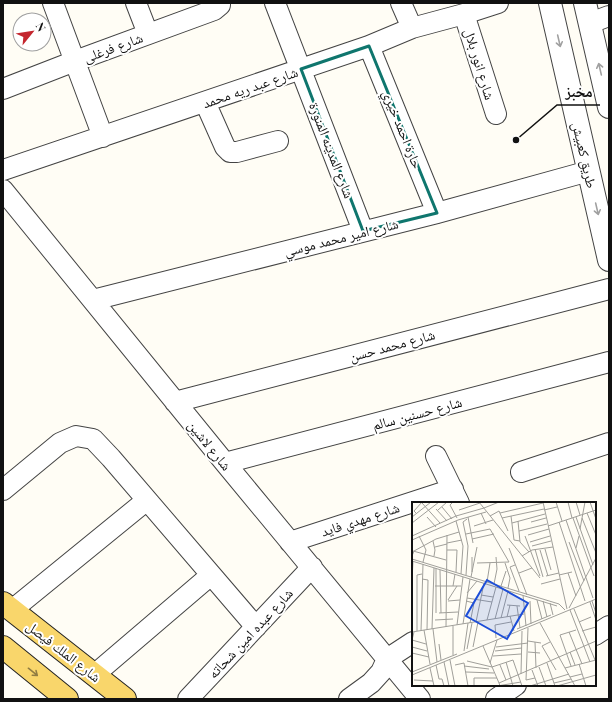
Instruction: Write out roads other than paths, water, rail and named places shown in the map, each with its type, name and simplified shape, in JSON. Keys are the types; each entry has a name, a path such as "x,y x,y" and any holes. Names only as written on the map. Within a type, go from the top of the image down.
{"main road":[{"name":"شارع الملك فيصل","path":"7,607 125,699"},
{"path":"3,647 67,699"}],"street":[{"path":"53,3 103,136"},
{"path":"136,3 148,34"},
{"name":"شارع فرغلى","path":"3,89 74,60 214,10 220,5 220,3"},
{"name":"شارع المدينه المنورة","path":"275,3 363,231"},
{"path":"401,3 412,28"},
{"name":"شارع عبد ريه محمد","path":"3,170 369,46 412,28 498,3"},
{"name":"طريق كعبيش","path":"550,3 609,260"},
{"name":"شارع انور بلال","path":"464,14 496,114"},
{"path":"595,14 609,107"},
{"name":"حارة احمد خيري","path":"369,46 437,212"},
{"path":"205,102 225,147 230,152 237,152 278,141"},
{"name":"شارع امير محمد موسي","path":"93,300 437,212 589,171"},
{"name":"شارع لاشين","path":"5,194 420,699"},
{"name":"شارع محمد حسن","path":"176,402 609,288"},
{"name":"شارع حسنين سالم","path":"225,463 609,362"},
{"path":"3,490 60,443 76,436 93,439 256,627"},
{"path":"521,472 609,443"},
{"path":"436,456 456,496"},
{"name":"شارع مهدي فايد","path":"434,502 456,496"},
{"path":"7,607 147,500"},
{"name":"شارع مهدي فايد","path":"290,542 412,508"},
{"name":"شارع عبده امين شحاته","path":"188,699 312,567"},
{"path":"94,675 211,576"},
{"path":"596,634 609,626"},
{"path":"349,699 371,683 381,672 387,659 412,643"},
{"path":"496,699 515,686"}],"place":[{"name":"مخبز","path":"516,140"}]}
